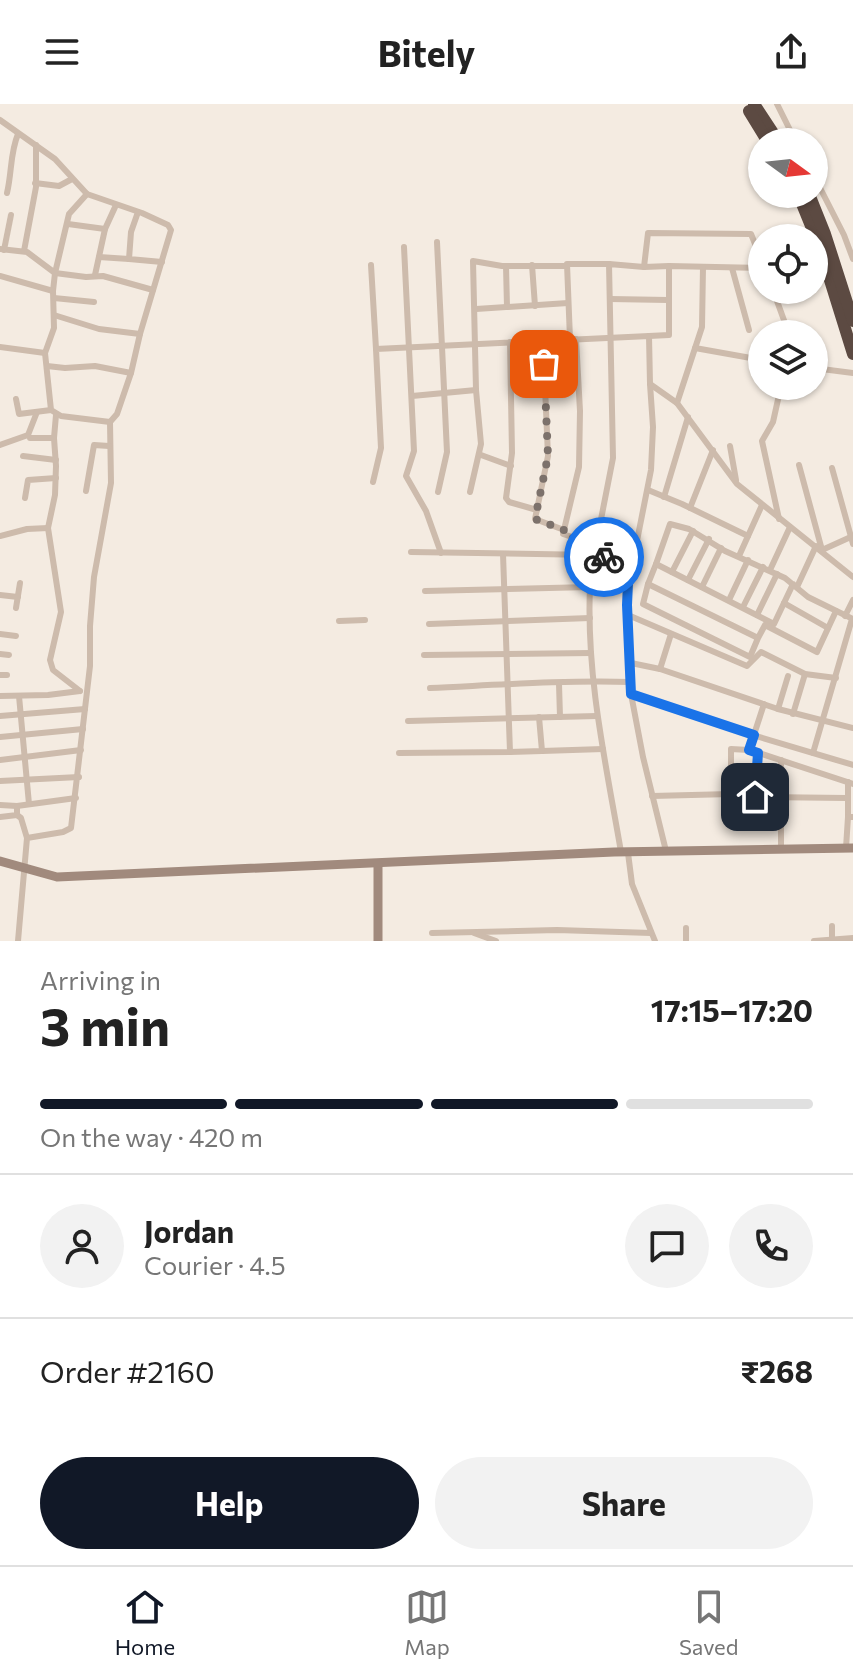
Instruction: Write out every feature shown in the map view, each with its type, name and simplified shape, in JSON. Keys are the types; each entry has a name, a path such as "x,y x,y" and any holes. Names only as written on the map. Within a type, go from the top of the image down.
{"highway":[{"path":"746,104 760,128"},
{"path":"754,104 770,128"},
{"path":"828,274 853,321"},
{"path":"828,276 853,354"}],"street":[{"path":"777,104 789,128"},
{"path":"0,135 3,122 58,161 87,194 171,227 131,373 117,414 110,422 111,483 94,577 83,690 85,709 79,777 71,828 27,838"},
{"path":"7,193 11,151 18,134"},
{"path":"24,251 35,183 36,145"},
{"path":"35,183 59,186 72,179"},
{"path":"83,690 53,670 50,660 61,612 48,528 56,460 45,353 54,328 55,273 69,214 87,194"},
{"path":"828,204 853,259"},
{"path":"95,275 105,229 116,205"},
{"path":"129,259 131,232 138,212"},
{"path":"11,215 2,250 24,251 55,273 86,277 95,275 153,290"},
{"path":"68,224 105,229"},
{"path":"644,267 648,233 748,234"},
{"path":"437,242 447,452 438,492"},
{"path":"404,247 414,451 406,481 426,511 441,553"},
{"path":"99,257 162,262"},
{"path":"470,492 481,455 473,261 506,266 609,264 748,268"},
{"path":"594,555 613,458 609,264"},
{"path":"371,265 381,448 373,482"},
{"path":"532,265 535,306"},
{"path":"506,266 507,307"},
{"path":"565,266 580,411 579,467 564,530 565,536 596,545"},
{"path":"376,349 669,335 669,266"},
{"path":"677,403 702,327 703,267"},
{"path":"732,268 748,326"},
{"path":"0,276 53,294 94,302"},
{"path":"610,299 668,300"},
{"path":"476,309 568,303"},
{"path":"54,315 94,328 140,334"},
{"path":"411,552 594,555 633,561 651,470 653,427 649,336"},
{"path":"543,341 548,456 536,521 564,530"},
{"path":"510,342 511,466 507,501 537,510"},
{"path":"0,347 45,353"},
{"path":"695,348 748,357"},
{"path":"47,366 95,366 131,373"},
{"path":"828,370 853,373"},
{"path":"650,384 677,403 737,484 853,577"},
{"path":"412,396 476,390"},
{"path":"16,399 19,414 53,412 110,422"},
{"path":"778,400 773,422 762,440 779,519"},
{"path":"0,445 28,435 37,412"},
{"path":"664,497 688,417"},
{"path":"30,438 54,438"},
{"path":"86,491 94,445 109,446"},
{"path":"730,446 737,484"},
{"path":"690,508 713,450"},
{"path":"481,455 511,466"},
{"path":"23,456 56,460"},
{"path":"799,465 819,548"},
{"path":"656,564 774,624 819,548 852,539 832,468"},
{"path":"25,498 28,480 56,478"},
{"path":"648,490 748,536"},
{"path":"739,556 762,505"},
{"path":"836,611 817,652 765,625 750,657 643,604 670,524 693,531 721,548 770,570 850,618"},
{"path":"757,615 770,570 790,527"},
{"path":"0,536 27,529 48,528"},
{"path":"672,572 693,531"},
{"path":"688,580 709,539"},
{"path":"702,587 721,548"},
{"path":"503,554 510,752"},
{"path":"729,600 748,560"},
{"path":"629,561 631,694 666,851"},
{"path":"743,607 770,570"},
{"path":"16,608 20,583"},
{"path":"648,584 758,638"},
{"path":"425,591 628,586"},
{"path":"590,587 592,681 603,749 632,884 655,941"},
{"path":"0,595 18,597"},
{"path":"813,753 836,678 853,600"},
{"path":"784,603 828,628"},
{"path":"628,615 747,666 762,652 805,674 836,678"},
{"path":"429,624 590,618"},
{"path":"339,621 365,620"},
{"path":"0,634 16,636"},
{"path":"660,669 671,634"},
{"path":"424,655 591,653"},
{"path":"0,654 9,655"},
{"path":"631,663 660,669 793,714 853,728"},
{"path":"793,714 805,674"},
{"path":"778,709 788,676"},
{"path":"430,688 631,682"},
{"path":"559,684 560,717"},
{"path":"0,696 83,690"},
{"path":"631,694 853,765"},
{"path":"19,696 29,804"},
{"path":"749,750 764,704"},
{"path":"0,716 85,709"},
{"path":"408,721 597,716"},
{"path":"539,717 542,751"},
{"path":"0,737 83,729"},
{"path":"399,753 603,749"},
{"path":"0,861 57,877 625,852 850,848 847,798 850,783 749,750 731,749 731,794"},
{"path":"0,760 81,750"},
{"path":"755,797 758,753"},
{"path":"781,760 781,848"},
{"path":"0,781 79,777"},
{"path":"652,796 731,794 847,798"},
{"path":"0,805 17,806 76,798"},
{"path":"17,806 17,815 21,818 27,838 18,941"},
{"path":"0,817 17,815"},
{"path":"378,865 378,941"},
{"path":"832,926 832,940"},
{"path":"686,928 686,941"},
{"path":"586,941 590,931"},
{"path":"468,941 475,932"},
{"path":"475,932 496,941"},
{"path":"432,933 651,933"},
{"path":"814,941 853,938"}],"way so far":[{"path":"544,364 548,456 535,519 564,530 565,536 596,545 594,555 604,557"}],"route":[{"path":"604,557 629,561 627,605 631,694 754,735 749,750 758,753 755,797"}]}
